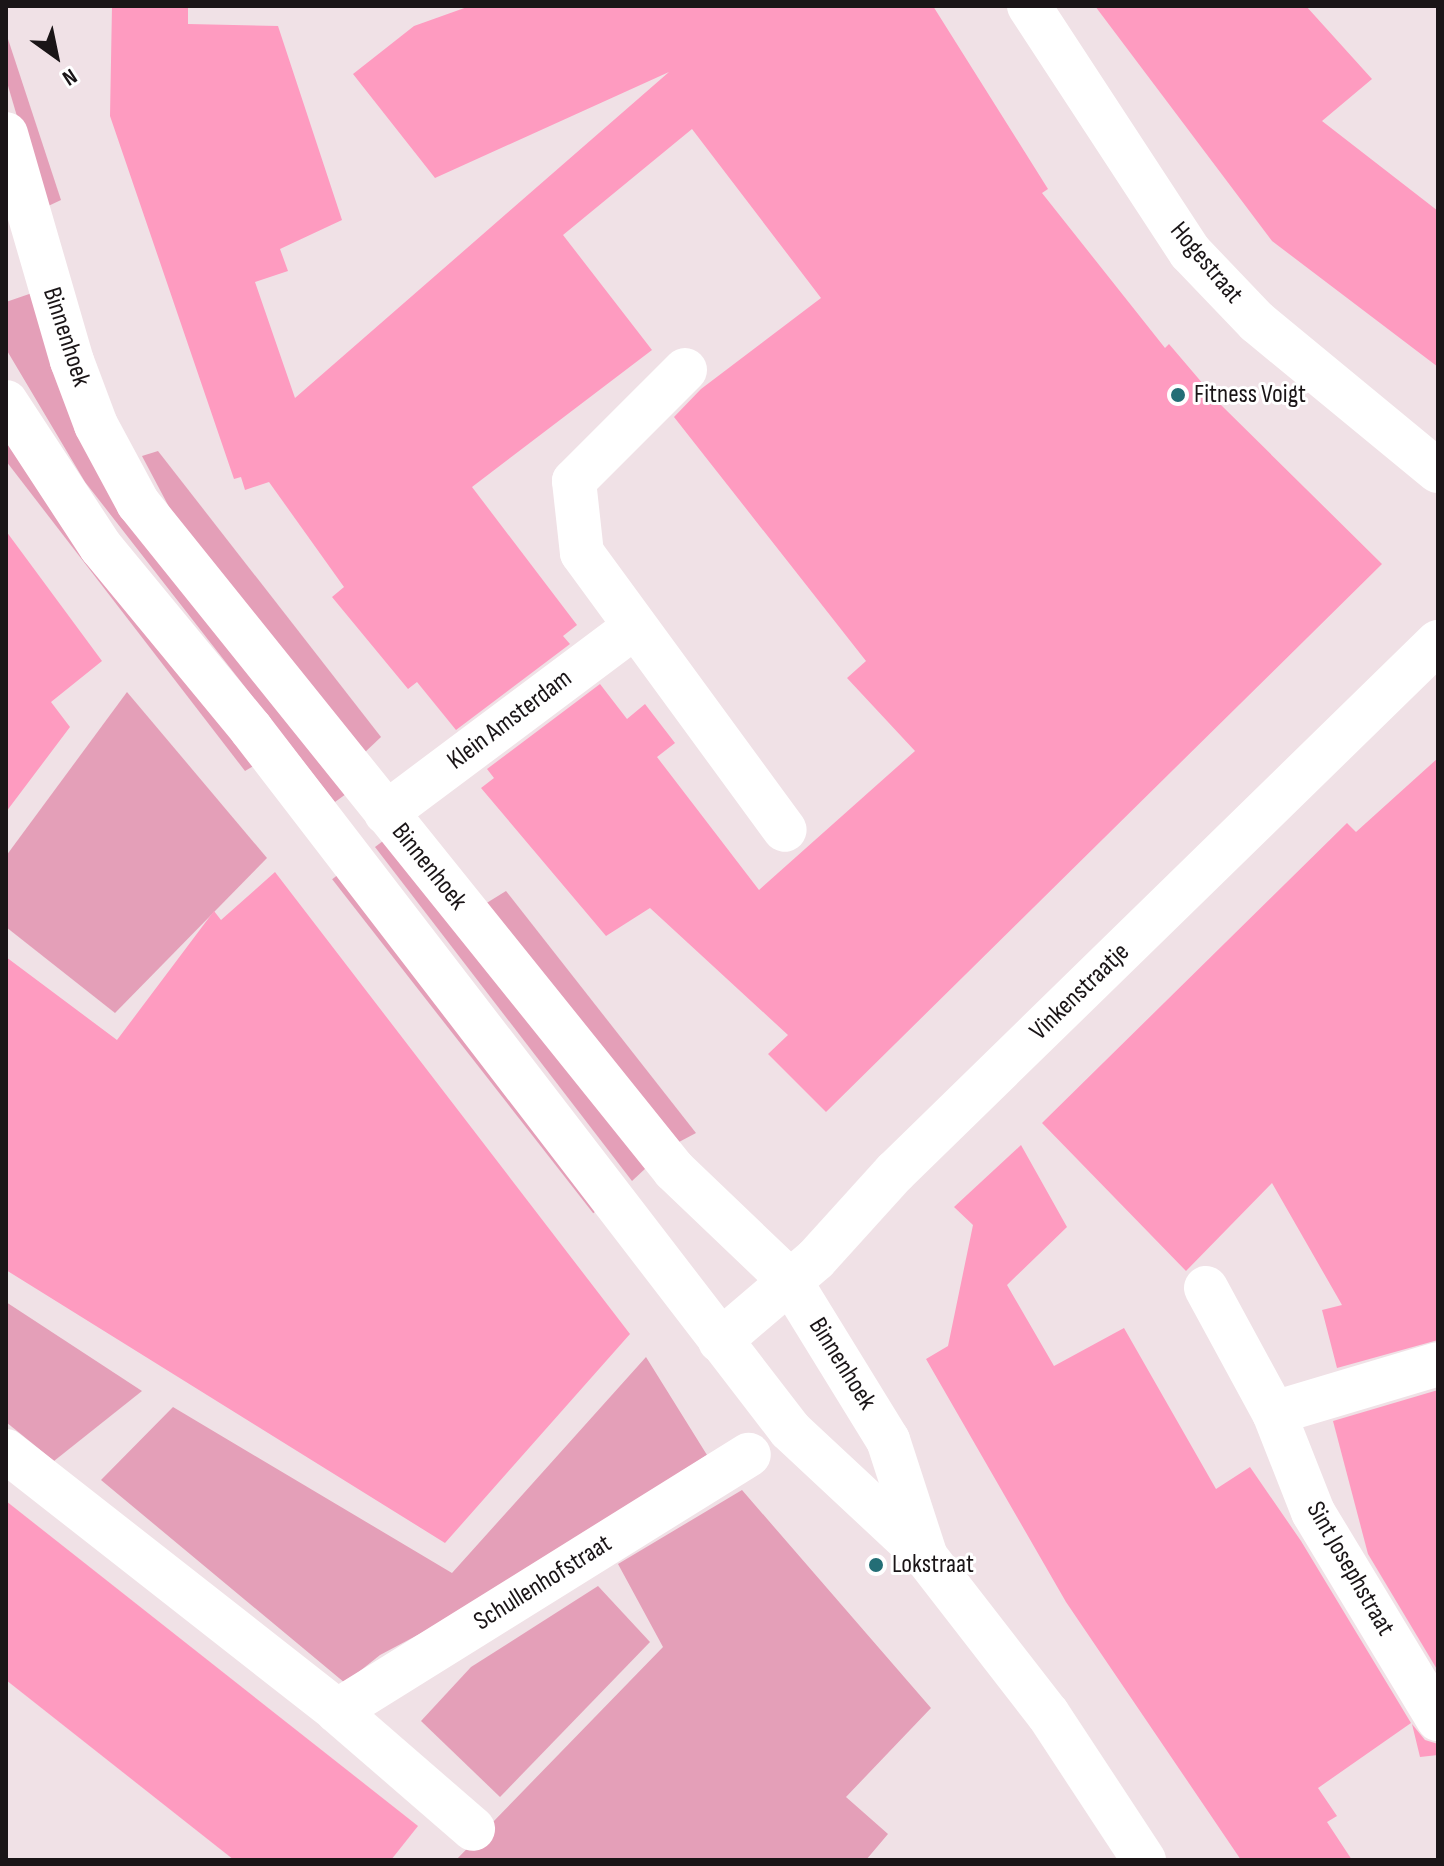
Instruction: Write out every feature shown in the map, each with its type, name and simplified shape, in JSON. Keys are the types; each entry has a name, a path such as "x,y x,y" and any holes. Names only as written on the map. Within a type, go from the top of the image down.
{"street":[{"name":"Hogestraat","path":"1029,6 1190,252 1257,322 1438,471"},
{"name":"Binnenhoek","path":"6,134 72,361 96,425 138,503 674,1170 790,1281 888,1440 926,1557"},
{"path":"685,370 574,481 582,553 785,830"},
{"name":"Binnenhoek","path":"6,402 101,547 251,729 720,1341 790,1430 926,1557 1048,1714 1144,1860"},
{"name":"Klein Amsterdam","path":"386,813 635,627"},
{"name":"Vinkenstraatje","path":"720,1341 790,1281 1438,642"},
{"name":"Sint Josephstraat","path":"1206,1288 1274,1413 1313,1512 1438,1719"},
{"path":"1274,1413 1438,1364"},
{"path":"6,1451 337,1711 473,1829"},
{"name":"Schullenhofstraat","path":"337,1711 749,1455"}],"shaded area":[{"path":"6,33 61,200 44,208 6,79"},
{"path":"35,292 133,523 346,794 335,802 85,482 6,349 6,302"},
{"path":"6,431 257,764 245,771 6,461"},
{"path":"158,451 381,737 362,755 177,522 142,456"},
{"path":"127,692 267,858 115,1013 6,927 6,856"},
{"path":"387,838 647,1167 632,1181 375,847"},
{"path":"344,870 605,1204 593,1213 332,879"},
{"path":"506,891 696,1133 679,1142 485,904"},
{"path":"6,1302 142,1391 54,1461 6,1422"},
{"path":"646,1357 707,1455 478,1603 380,1655 345,1683 101,1480 173,1407 452,1573"},
{"path":"742,1490 931,1708 846,1797 888,1834 866,1860 456,1860 663,1647 618,1564"},
{"path":"598,1586 650,1642 500,1797 421,1721 471,1667"}],"building":[{"path":"112,6 188,6 188,24 278,26 342,220 280,249 288,271 255,282 295,398 669,72 435,178 353,74 414,26 470,6 933,6 1048,189 1042,193 1165,348 1169,344 1221,405 1382,564 826,1112 768,1054 788,1035 650,908 606,936 481,788 494,778 487,769 600,684 627,719 645,704 675,743 657,757 759,890 915,751 847,678 866,661 674,417 701,389 821,298 692,129 563,235 652,350 472,487 577,625 563,636 570,644 456,730 417,682 408,689 332,597 344,587 269,482 245,490 241,477 234,479 110,116"},
{"path":"1095,6 1306,6 1372,79 1322,121 1438,211 1438,367 1272,241"},
{"path":"6,531 102,661 51,702 70,727 6,812"},
{"path":"1438,758 1438,1340 1337,1368 1322,1310 1342,1305 1272,1183 1186,1271 1042,1123 1347,823 1356,832"},
{"path":"275,872 630,1334 445,1543 6,1270 6,957 117,1040 214,911 221,920"},
{"path":"1021,1145 1067,1227 1007,1285 1054,1366 1124,1328 1216,1489 1250,1467 1301,1541 1411,1723 1318,1788 1337,1816 1327,1822 1352,1860 1241,1860 1066,1602 926,1359 948,1346 973,1225 954,1207"},
{"path":"1438,1390 1438,1671 1368,1554 1333,1421"},
{"path":"6,1501 418,1826 391,1860 234,1860 6,1680"},
{"path":"1412,1724 1425,1740 1438,1744 1438,1755 1420,1757"}],"place":[{"name":"Fitness Voigt","path":"1178,395"},
{"name":"Lokstraat","path":"876,1565"}]}
